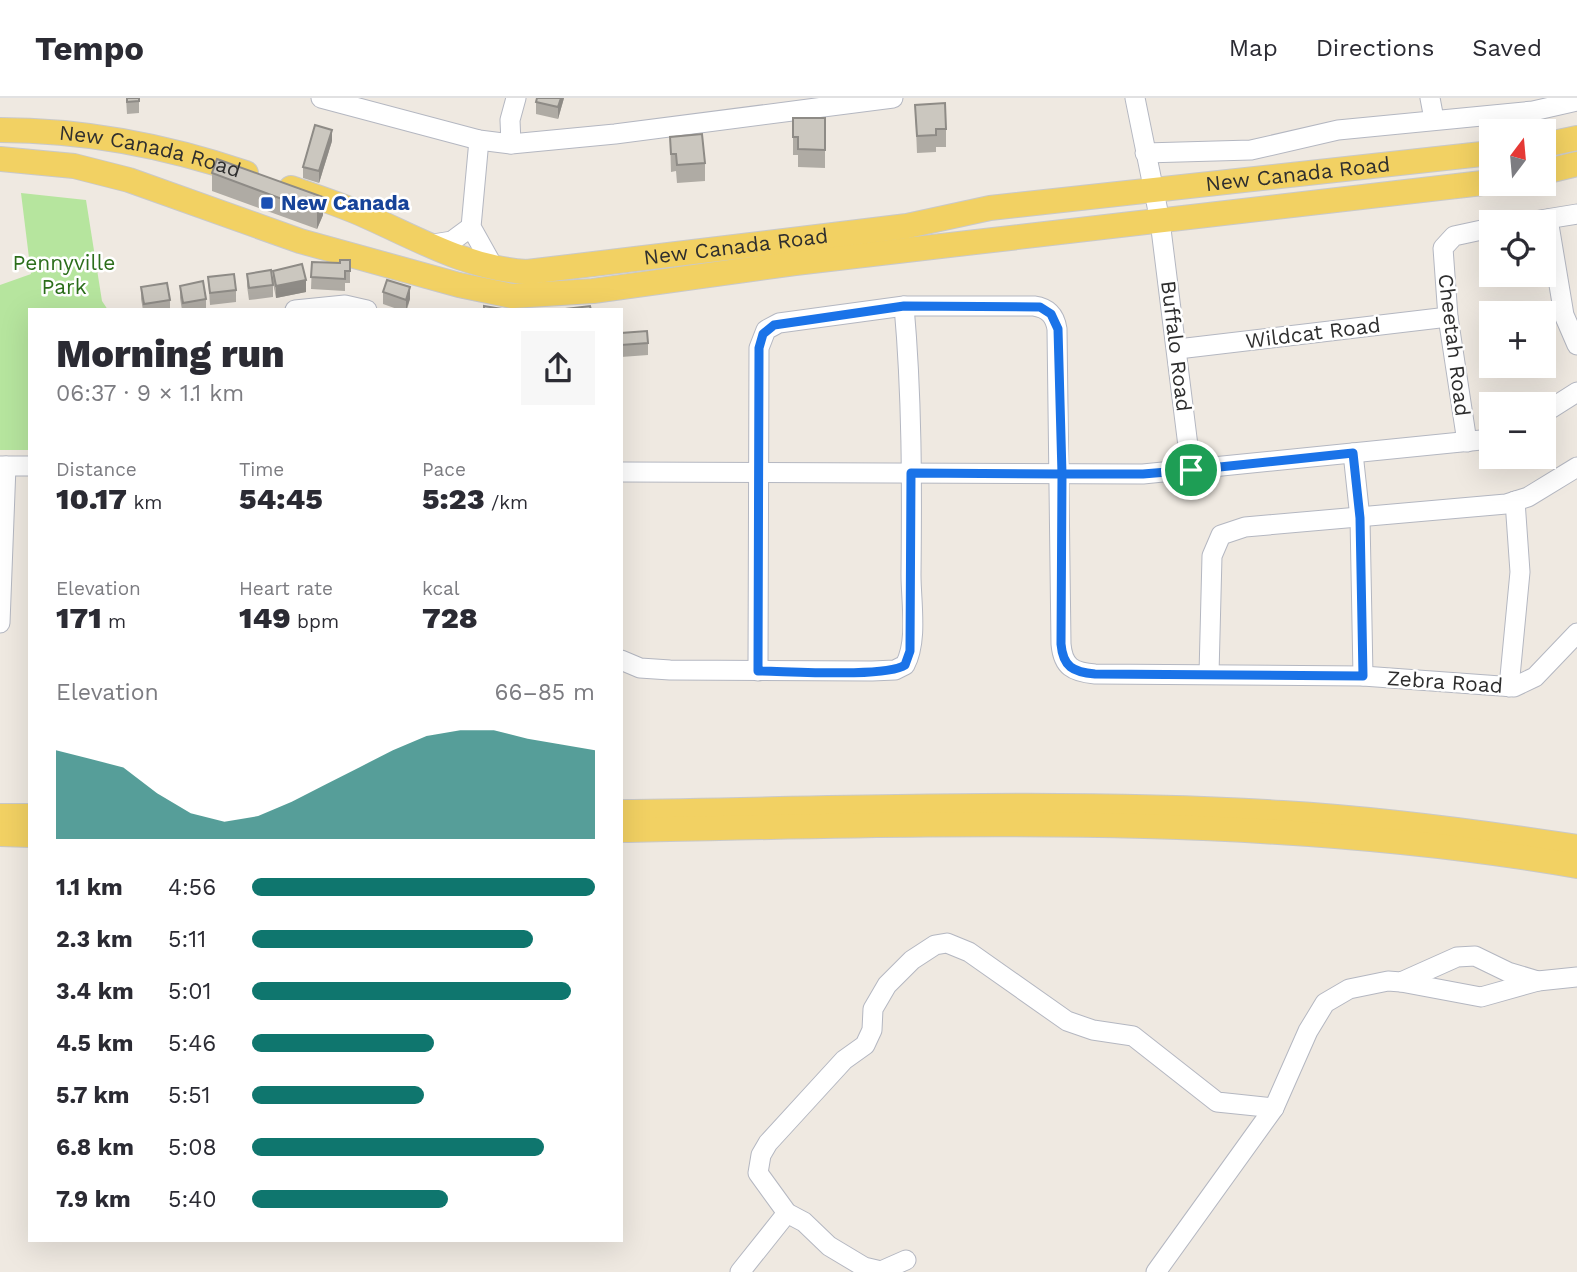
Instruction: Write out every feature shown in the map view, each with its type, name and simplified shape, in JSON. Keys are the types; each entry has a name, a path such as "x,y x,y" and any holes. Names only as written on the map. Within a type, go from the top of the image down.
{"main road":[{"name":"New Canada Road","path":"0,130 80,134 190,155 337,204 426,245 494,268 527,272 583,268 907,226 990,208 1479,154"},
{"path":"1556,142 1577,138"},
{"name":"New Canada Road","path":"0,159 74,166 129,180 300,241 458,285 512,296 593,291 795,263 1479,183"},
{"path":"1556,169 1577,164"},
{"path":"623,812 1091,806 1211,809 1339,817 1476,832 1577,847"},
{"path":"0,816 28,816"},
{"path":"623,830 1069,825 1190,827 1409,843 1577,866"},
{"path":"0,834 28,835"}],"street":[{"path":"321,98 479,140 511,144 615,134 882,99"},
{"path":"511,144 510,120 516,98"},
{"name":"Buffalo Road","path":"1135,98 1160,221 1191,470"},
{"path":"1430,98 1434,119"},
{"path":"1145,153 1232,152 1338,130 1533,111 1577,101"},
{"path":"479,140 471,227 494,268"},
{"path":"1556,218 1577,214"},
{"path":"426,245 452,241 471,227"},
{"name":"Cheetah Road","path":"1467,442 1448,317 1443,248 1454,236 1479,231"},
{"path":"1556,274 1568,328 1577,345"},
{"path":"315,308 345,305 358,308"},
{"path":"623,661 651,669 758,671 881,671 895,670 905,665 910,651 911,473 904,306"},
{"path":"758,671 758,358 766,330 788,321 904,306 1034,306 1051,314 1058,329 1062,474"},
{"name":"Wildcat Road","path":"1178,349 1448,317"},
{"path":"1556,405 1577,392"},
{"path":"623,472 1143,474 1479,440"},
{"path":"1353,453 1360,518 1363,676"},
{"path":"0,623 3,466 28,466"},
{"path":"1209,674 1212,556 1221,535 1245,527 1515,501 1528,497 1577,467"},
{"name":"Zebra Road","path":"1062,474 1061,644 1065,663 1082,673 1363,676 1509,687 1528,683 1577,633"},
{"path":"1509,687 1520,572 1515,501"},
{"path":"906,1260 881,1272 864,1267 829,1246 804,1222 787,1213 758,1173 761,1156 768,1143 844,1060 865,1045 872,1030 873,1009 887,985 912,960 935,945 947,943 969,952 1067,1021 1093,1030 1133,1036 1217,1102 1274,1108"},
{"path":"1401,982 1457,957 1475,956 1508,972 1538,981"},
{"path":"1156,1272 1274,1108 1308,1031 1325,1003 1349,989 1388,981 1482,997 1538,981 1577,977"},
{"path":"743,1270 787,1213"}],"green space":[{"name":"Pennyville Park","path":"21,193 86,200 102,301 107,308 28,308 28,450 0,450 0,285 31,274"}],"building":[{"path":"127,98 139,98 139,101 127,102"},
{"path":"537,98 561,98 558,107 536,102"},
{"path":"945,103 946,129 936,129 936,135 917,136 915,105"},
{"path":"793,118 825,118 825,150 798,149 798,137 793,137"},
{"path":"315,125 332,130 319,171 303,167"},
{"path":"702,134 705,163 677,165 676,154 671,154 670,137"},
{"path":"217,159 323,197 317,212 212,173"},
{"path":"340,260 350,260 350,271 345,271 345,279 311,277 312,262 340,263"},
{"path":"302,264 306,280 276,286 273,271"},
{"path":"271,270 273,285 249,288 247,274"},
{"path":"234,274 236,290 210,293 208,277"},
{"path":"387,280 410,287 406,300 383,292"},
{"path":"203,281 206,299 183,303 180,286"},
{"path":"167,283 170,300 144,304 141,287"},
{"path":"647,331 648,343 623,345 623,333"}],"place":[{"name":"New Canada","path":"267,203"}],"route":[{"path":"1191,470 1143,474 1062,474 1058,329 1051,314 1040,307 904,306 774,325 763,334 759,348 761,540 758,671 872,671 895,670 905,665 910,651 911,473 1062,474 1061,644 1065,663 1073,671 1095,674 1363,676 1360,518 1353,453 1191,470"}]}
